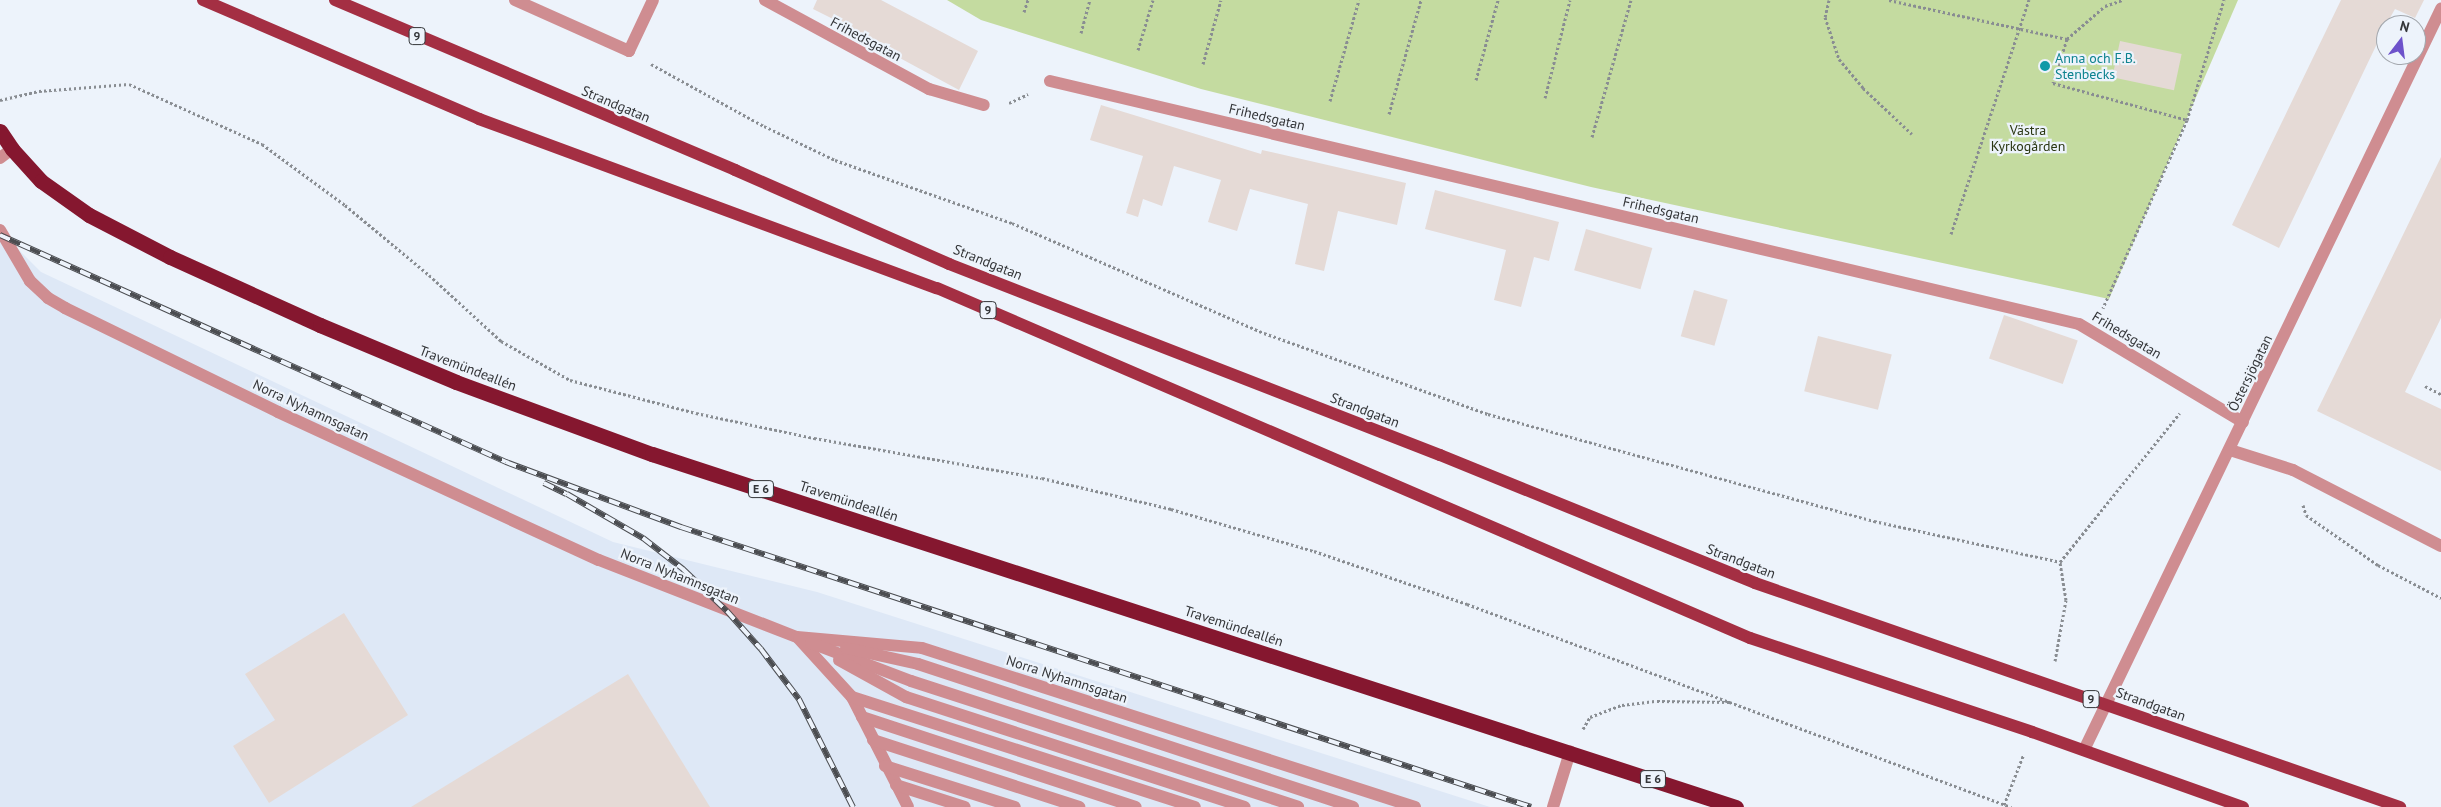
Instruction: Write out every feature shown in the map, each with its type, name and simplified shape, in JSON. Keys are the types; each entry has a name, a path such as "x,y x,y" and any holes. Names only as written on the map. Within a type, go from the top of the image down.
{"highway":[{"name":"Travemündeallén","path":"0,131 6,154 41,181 97,219 170,257 456,382 652,454 1736,807"}],"main road":[{"name":"9","path":"203,0 479,119 937,288 1750,638 2084,750 2243,807"},
{"name":"Strandgatan","path":"335,0 735,170 950,264 1440,455 1755,583 2400,807"}],"street":[{"path":"515,0 628,51 653,0"},
{"name":"Frihedsgatan","path":"765,0 929,89 984,106"},
{"name":"Östersjögatan","path":"2084,750 2441,9"},
{"name":"Frihedsgatan","path":"1050,81 2079,324 2243,422"},
{"name":"Norra Nyhamnsgatan","path":"0,230 30,281 48,298 64,308 278,412 599,560 797,637 922,648 1415,807"},
{"path":"2230,450 2293,470 2441,546"},
{"path":"797,637 852,697 885,766 908,807"},
{"path":"797,637 906,697 1245,807"},
{"path":"797,637 911,681 1298,807"},
{"path":"797,637 918,664 1353,807"},
{"path":"852,697 1195,807"},
{"path":"862,717 1136,807"},
{"path":"873,740 1079,807"},
{"path":"1553,807 1570,752"},
{"path":"885,766 1015,807"},
{"path":"896,785 965,807"}],"path":[{"path":"1024,12 1028,0"},
{"path":"1081,32 1090,0"},
{"path":"1138,50 1153,0"},
{"path":"1203,64 1221,0"},
{"path":"1330,101 1359,0"},
{"path":"1389,114 1421,0"},
{"path":"1476,80 1498,0"},
{"path":"1545,98 1570,0"},
{"path":"1592,137 1631,0"},
{"path":"1829,0 1824,18 1839,59 1864,88 1912,134"},
{"path":"1891,0 2067,39"},
{"path":"1951,234 2029,0"},
{"path":"2122,0 2105,6 2067,39 2053,83 2186,120"},
{"path":"2092,332 2186,120 2224,0"},
{"path":"628,51 764,126 835,160 1012,223 1264,333 1488,414 1874,521 2060,562 2076,545 2195,393"},
{"path":"984,106 1014,103 1050,81"},
{"path":"0,100 39,91 129,84 262,144 345,205 429,275 501,341 570,380 696,413 796,435 1042,478 1171,508 1314,551 1467,604 2011,807"},
{"path":"2425,386 2441,394"},
{"path":"2293,470 2306,515 2378,565 2441,598"},
{"path":"1570,752 1590,717 1622,705 1657,701 1733,702"}],"shaded area":[{"path":"0,237 20,251 41,272 613,542 817,592 1490,807 0,807"}],"green space":[{"name":"Västra Kyrkogården","path":"947,0 2238,0 2109,299 1591,187 1201,89 981,20"}],"building":[{"path":"817,0 881,0 978,51 959,90 861,37 863,34 813,9"},
{"path":"2341,0 2424,0 2416,15 2408,15 2395,9 2392,15 2376,15 2376,46 2279,248 2232,225"},
{"path":"2120,41 2182,54 2174,90 2112,77"},
{"path":"1101,105 1261,154 1262,150 1406,183 1397,225 1338,211 1324,271 1295,264 1308,204 1250,189 1237,231 1208,222 1221,180 1174,166 1162,206 1143,199 1138,217 1126,213 1143,156 1090,140"},
{"path":"2441,157 2441,318 2405,392 2441,409 2441,471 2317,411"},
{"path":"1435,190 1559,222 1549,261 1534,257 1521,307 1494,300 1506,250 1425,229"},
{"path":"1586,229 1652,248 1640,289 1574,270"},
{"path":"1694,290 1728,300 1714,346 1681,336"},
{"path":"2004,315 2078,340 2063,384 1989,358"},
{"path":"1818,336 1892,354 1878,410 1804,391"},
{"path":"344,613 408,715 269,803 233,746 275,720 245,674"},
{"path":"628,674 710,807 411,807"}],"railway":[{"path":"0,235 506,462 681,527 1531,807"},
{"path":"544,483 567,494 643,538 683,569 727,611 761,649 799,699 853,807"}],"place":[{"name":"Anna och F.B. Stenbecks","path":"2045,66"}]}
